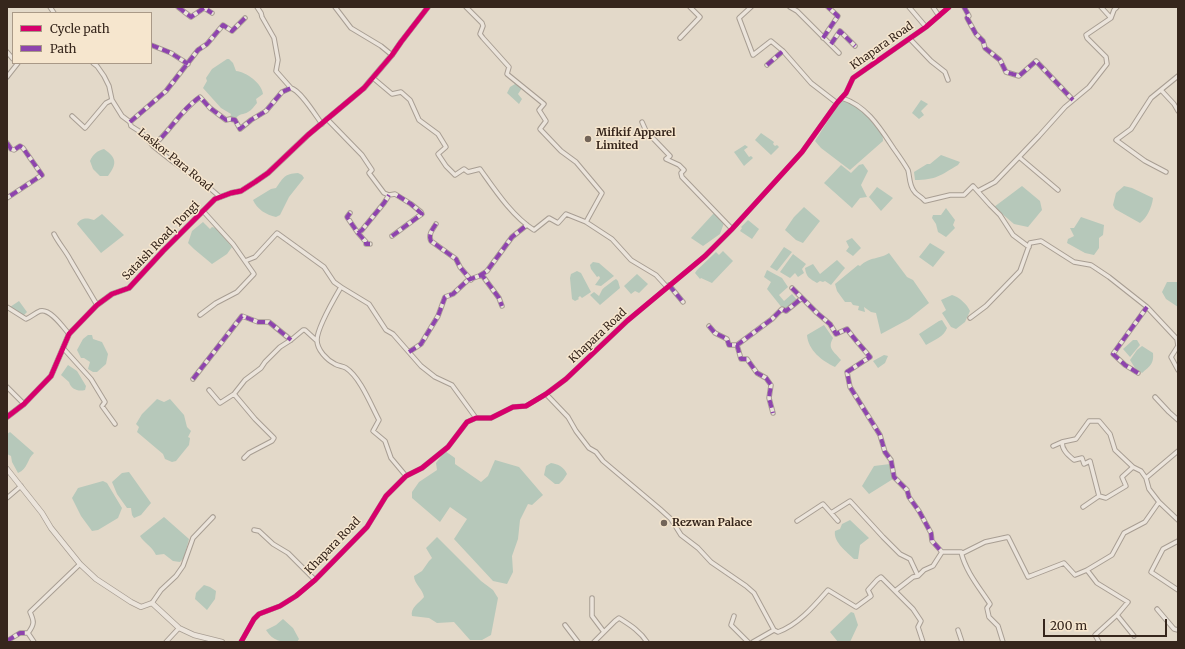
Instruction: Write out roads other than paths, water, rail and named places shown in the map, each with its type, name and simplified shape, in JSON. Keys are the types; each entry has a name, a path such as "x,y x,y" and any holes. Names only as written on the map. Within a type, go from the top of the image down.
{"street":[{"path":"178,7 191,17 204,8 212,13"},
{"path":"257,7 274,38 278,60 276,71 291,88 303,98 322,124"},
{"path":"335,7 350,28 381,46 392,55"},
{"name":"Sataish Road, Tongi","path":"7,417 24,404 50,376 69,334 98,305 112,294 130,288 163,251 215,199 241,191 256,182 268,173 308,135 364,88 392,55 400,42 428,7"},
{"path":"466,7 482,23 483,26 480,34 509,67 507,74 544,104 539,110 546,121 540,129 561,151 576,162 602,194 586,222"},
{"path":"680,38 700,18 690,7"},
{"path":"751,7 739,18 753,55 771,41 811,83 837,103"},
{"path":"790,7 797,11 839,53"},
{"path":"823,38 838,16 828,7"},
{"path":"909,7 926,27"},
{"path":"933,7 939,16"},
{"name":"Khapara Road","path":"241,642 254,619 259,614 280,606 296,596 314,580 367,527 386,496 406,476 422,468 448,447 467,422 476,418 490,418 513,407 526,406 546,394 566,379 627,321 705,256 732,229 802,152 837,103 846,93 853,78 910,39 949,7"},
{"path":"964,7 969,16 967,18 976,34 983,41 985,48 1000,60 1006,72 1019,76 1036,61 1073,100"},
{"path":"1101,7 1110,18"},
{"path":"978,191 995,182 1060,112 1088,87 1107,64 1106,57 1086,36 1110,18 1117,7"},
{"path":"130,122 166,91 198,50 210,40 223,25 232,31 245,18"},
{"path":"831,44 840,31 855,46"},
{"path":"910,39 945,72 948,80"},
{"path":"152,45 171,53 188,64"},
{"path":"767,65 783,52"},
{"path":"7,77 16,64"},
{"name":"Laskor Para Road","path":"95,64 98,66 109,86 112,100 122,116 130,122 131,126 142,133 153,146 206,184 220,197"},
{"path":"1166,172 1145,161 1116,140 1131,129 1151,98 1178,76"},
{"path":"373,78 392,94 400,92 410,100 419,120 438,134 446,147 438,154 446,166 455,175 464,169 468,172 480,169 514,214 534,230 549,218 558,223 566,214 586,222 612,239 631,260 656,275 683,302"},
{"path":"153,146 164,136 189,106 200,97 210,108 226,120 235,120 240,129 266,111 282,92 291,88"},
{"path":"1161,90 1174,104 1178,111"},
{"path":"842,98 852,101 872,117 884,132 908,171 911,187 915,193 921,196 925,201 950,195 964,195 974,186 1000,215 1013,235 1029,247"},
{"path":"72,116 85,128 106,103 112,100"},
{"path":"327,119 362,155 372,170 369,173 381,189 389,195 395,194 411,204 422,214 392,236"},
{"path":"642,122 646,131 670,156 666,159 679,165 684,170 681,173 682,177 732,229"},
{"path":"7,143 11,149 14,150 20,146 23,148 42,175 7,198"},
{"path":"1019,157 1058,190"},
{"path":"358,233 362,230 389,195"},
{"path":"200,315 216,303 237,292 254,274 233,244 203,211"},
{"path":"350,213 347,217 348,220 366,244 370,244"},
{"path":"436,224 430,234 430,241 456,259 471,280"},
{"path":"409,352 421,344 438,316 446,297 453,294 468,280 471,280 487,271 512,237 526,225"},
{"path":"245,261 256,257 277,233 324,267 334,282 369,304 386,330 393,334 421,366 435,377 452,385 476,418"},
{"path":"54,234 98,305"},
{"path":"970,318 986,306 1020,271 1030,243 1041,241 1074,262 1091,265 1147,307 1177,339 1178,346 1171,357 1178,370"},
{"path":"479,276 482,275 499,298 502,306"},
{"path":"341,287 328,310 317,341 318,346 321,352 335,364 346,367 356,379 379,420 373,431 385,441 390,458 406,476"},
{"path":"792,288 830,324 836,334 847,329 870,358 847,372 850,387 880,435 885,452 891,460 894,476 907,490 909,497 919,511 931,533 932,541 942,552 963,553 985,542 1008,537 1028,577 1064,563 1075,575 1087,570 1112,554 1124,533 1145,522 1160,502"},
{"path":"709,326 715,333 727,339 729,344 737,345 772,319 782,309 786,312 802,298"},
{"path":"1138,373 1113,354 1147,307"},
{"path":"7,308 26,319 41,311 50,313 69,334"},
{"path":"193,379 208,357 242,316 258,322 269,322 291,340"},
{"path":"209,390 220,403 234,394 245,380 261,368 280,347 305,330 317,341"},
{"path":"737,345 741,359 747,359 757,373 766,378 771,384 769,398 773,413"},
{"path":"63,348 91,379 105,402 102,406 115,424"},
{"path":"7,387 24,404"},
{"path":"234,394 255,419 274,438 249,453 244,458"},
{"path":"546,394 568,417 576,431 589,448 596,452 603,461 671,519 681,535 698,548 711,562 754,593 774,630"},
{"path":"1155,397 1178,420"},
{"path":"1053,446 1062,442 1076,439 1089,421 1099,421 1110,434 1115,450 1132,467 1141,471 1146,478 1149,489 1178,520"},
{"path":"1062,442 1062,446 1068,456 1074,460 1082,458 1084,464 1090,461 1099,496"},
{"path":"1146,478 1178,451"},
{"path":"1099,496 1106,498 1126,486 1122,477 1132,467"},
{"path":"7,469 80,564 96,579 141,607 152,603 161,590 176,576 183,566 193,538 213,517"},
{"path":"7,498 21,486"},
{"path":"1083,507 1099,496"},
{"path":"831,513 850,501 900,554 910,559 918,576"},
{"path":"797,521 823,504 838,521"},
{"path":"254,530 259,531 273,544 288,553 314,580"},
{"path":"1178,541 1162,549 1151,572 1178,590"},
{"path":"895,591 913,577 918,576 924,570 933,566 942,552"},
{"path":"961,552 963,562 990,604 987,608 989,617 998,626 1004,642"},
{"path":"28,633 34,625 34,620 30,612 80,564"},
{"path":"1087,570 1097,584 1128,602 1096,635 1099,642"},
{"path":"753,642 774,630 778,632 786,629 801,618 828,590 856,607 871,596 868,590 881,577 914,609 921,621 918,627 923,642"},
{"path":"592,598 592,616 604,632"},
{"path":"152,603 179,628 211,641 222,642"},
{"path":"1157,609 1170,626 1174,630 1178,630"},
{"path":"1117,614 1134,636"},
{"path":"734,616 731,625 748,642"},
{"path":"594,642 615,620 619,618 632,625 648,642"},
{"path":"565,625 578,642"},
{"path":"166,642 179,628"},
{"path":"958,630 962,642"},
{"path":"7,641 20,633 28,633"},
{"path":"28,633 34,642"}],"place":[{"name":"Mifkif Apparel Limited","path":"588,139"},
{"name":"Rezwan Palace","path":"664,523"}]}
